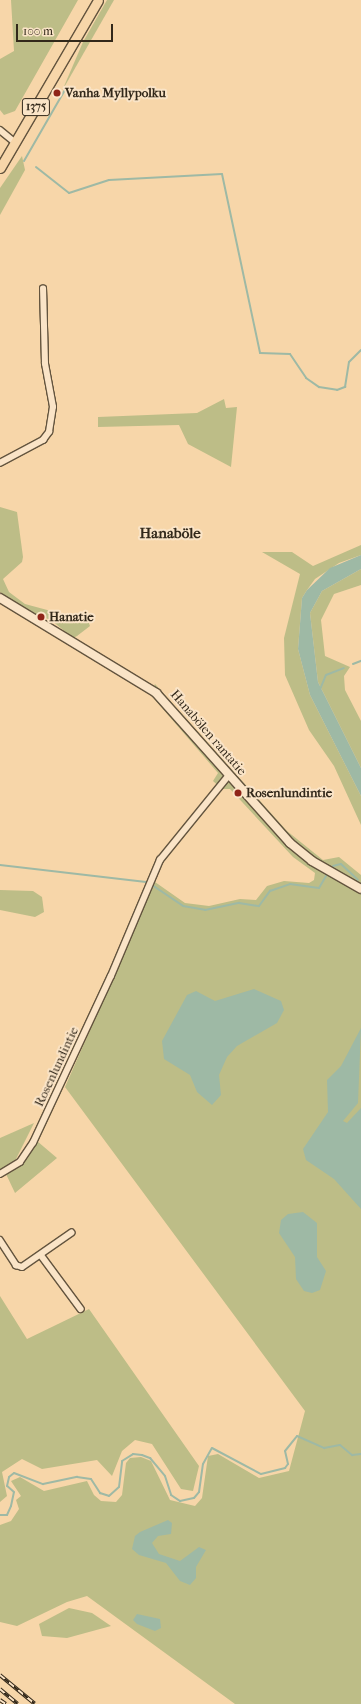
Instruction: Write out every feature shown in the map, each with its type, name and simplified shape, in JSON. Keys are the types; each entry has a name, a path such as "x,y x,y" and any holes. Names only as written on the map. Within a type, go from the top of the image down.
{"main road":[{"name":"1375","path":"0,168 98,0"}],"street":[{"path":"0,130 15,142"},
{"path":"0,463 43,440 49,432 52,408 45,364 43,289"},
{"name":"Hanabölen rantatie","path":"0,598 156,693 290,844 312,862 361,890"},
{"name":"Rosenlundintie","path":"0,1174 20,1162 33,1143 160,860 229,775"},
{"path":"0,1240 19,1267 41,1256 71,1233"},
{"path":"41,1256 81,1309"}],"green space":[{"path":"11,0 78,0 15,111 4,115 0,110 0,59 14,51"},
{"path":"107,0 114,0 62,91 83,42"},
{"path":"22,156 25,170 0,215 0,188"},
{"path":"224,399 226,408 237,407 231,467 188,444 179,425 98,427 98,417 197,413"},
{"path":"0,507 17,512 23,557 22,562 3,579 9,592 25,604 88,621 90,626 77,636 73,638 51,620 32,613 0,592"},
{"path":"361,545 361,555 339,563 315,579 302,598 298,649 310,695 361,796 361,825 334,766 309,730 285,675 284,638 300,574 262,552 292,552 313,566"},
{"path":"361,569 361,585 334,594 321,620 325,656 350,667 344,676 345,690 361,721 361,768 318,682 310,613 322,591"},
{"path":"155,684 287,831 323,860 339,857 361,875 361,1704 235,1704 87,1596 67,1602 17,1626 0,1622 0,1525 11,1521 19,1509 16,1500 21,1496 11,1481 20,1477 44,1491 87,1481 94,1495 101,1501 116,1502 122,1495 126,1463 130,1458 141,1457 151,1461 170,1500 195,1506 202,1498 208,1456 218,1454 259,1478 289,1471 305,1411 65,1087 155,882 185,903 209,906 240,899 256,900 267,886 284,881 309,883 314,880 315,873 293,857 230,789 222,789 213,781 218,773 150,694"},
{"path":"0,890 33,891 42,897 44,912 35,917 0,910"},
{"path":"34,1123 13,1165 0,1171 0,1138"},
{"path":"37,1141 57,1158 15,1193 6,1174 27,1159"},
{"path":"0,1296 27,1339 89,1309 199,1466 193,1491 181,1489 152,1444 135,1440 122,1451 112,1476 97,1460 42,1469 22,1459 2,1472 7,1496 0,1502"},
{"path":"69,1608 92,1613 111,1626 67,1638 42,1636 39,1624"}],"shaded area":[{"path":"361,555 361,569 322,591 310,613 318,682 361,768 361,796 310,695 298,649 302,598 307,590 330,568"},
{"path":"254,989 281,1001 284,1010 277,1023 237,1046 227,1057 219,1075 221,1095 212,1105 197,1092 190,1075 164,1059 162,1041 187,995 196,991 215,1001"},
{"path":"361,1028 358,1103 343,1121 347,1123 361,1108 361,1209 334,1179 306,1160 303,1149 328,1112 327,1080 341,1066"},
{"path":"303,1212 317,1223 317,1257 326,1271 320,1290 312,1293 304,1291 296,1279 295,1257 279,1233 281,1220 288,1214"},
{"path":"168,1520 172,1523 171,1534 158,1536 152,1543 159,1554 180,1561 199,1547 206,1550 196,1567 196,1578 190,1585 180,1581 166,1563 139,1555 132,1549 135,1536 140,1532"},
{"path":"137,1614 160,1619 161,1628 155,1631 137,1624 133,1620"}],"waterway":[{"path":"24,161 66,88"},
{"path":"36,167 69,193 109,180 222,174 260,353 290,354 306,378 319,387 337,390 345,387 349,362 361,350"},
{"path":"353,664 361,661"},
{"path":"319,692 326,675 344,668"},
{"path":"333,866 341,864 358,880"},
{"path":"0,865 146,882"},
{"path":"152,885 183,906 205,910 239,903 259,906 270,891 290,884 319,888 326,876"},
{"path":"0,1515 7,1515 11,1506 14,1492 7,1486 9,1477 14,1473 43,1484 77,1477 91,1479 100,1493 109,1496 119,1487 122,1461 133,1454 142,1455 150,1458 165,1476 171,1495 180,1501 194,1498 199,1492 203,1464 212,1448 261,1474 285,1468 288,1464 285,1451 297,1436 324,1448 340,1445 352,1455 361,1454"}],"railway":[{"path":"0,1675 35,1704"},
{"path":"0,1689 18,1704"},
{"path":"0,1700 6,1704"}],"place":[{"name":"Vanha Myllypolku","path":"57,93"},
{"name":"Hanatie","path":"41,617"},
{"name":"Rosenlundintie","path":"238,793"}],"district":[{"name":"Hanaböle","path":"170,534"}]}
